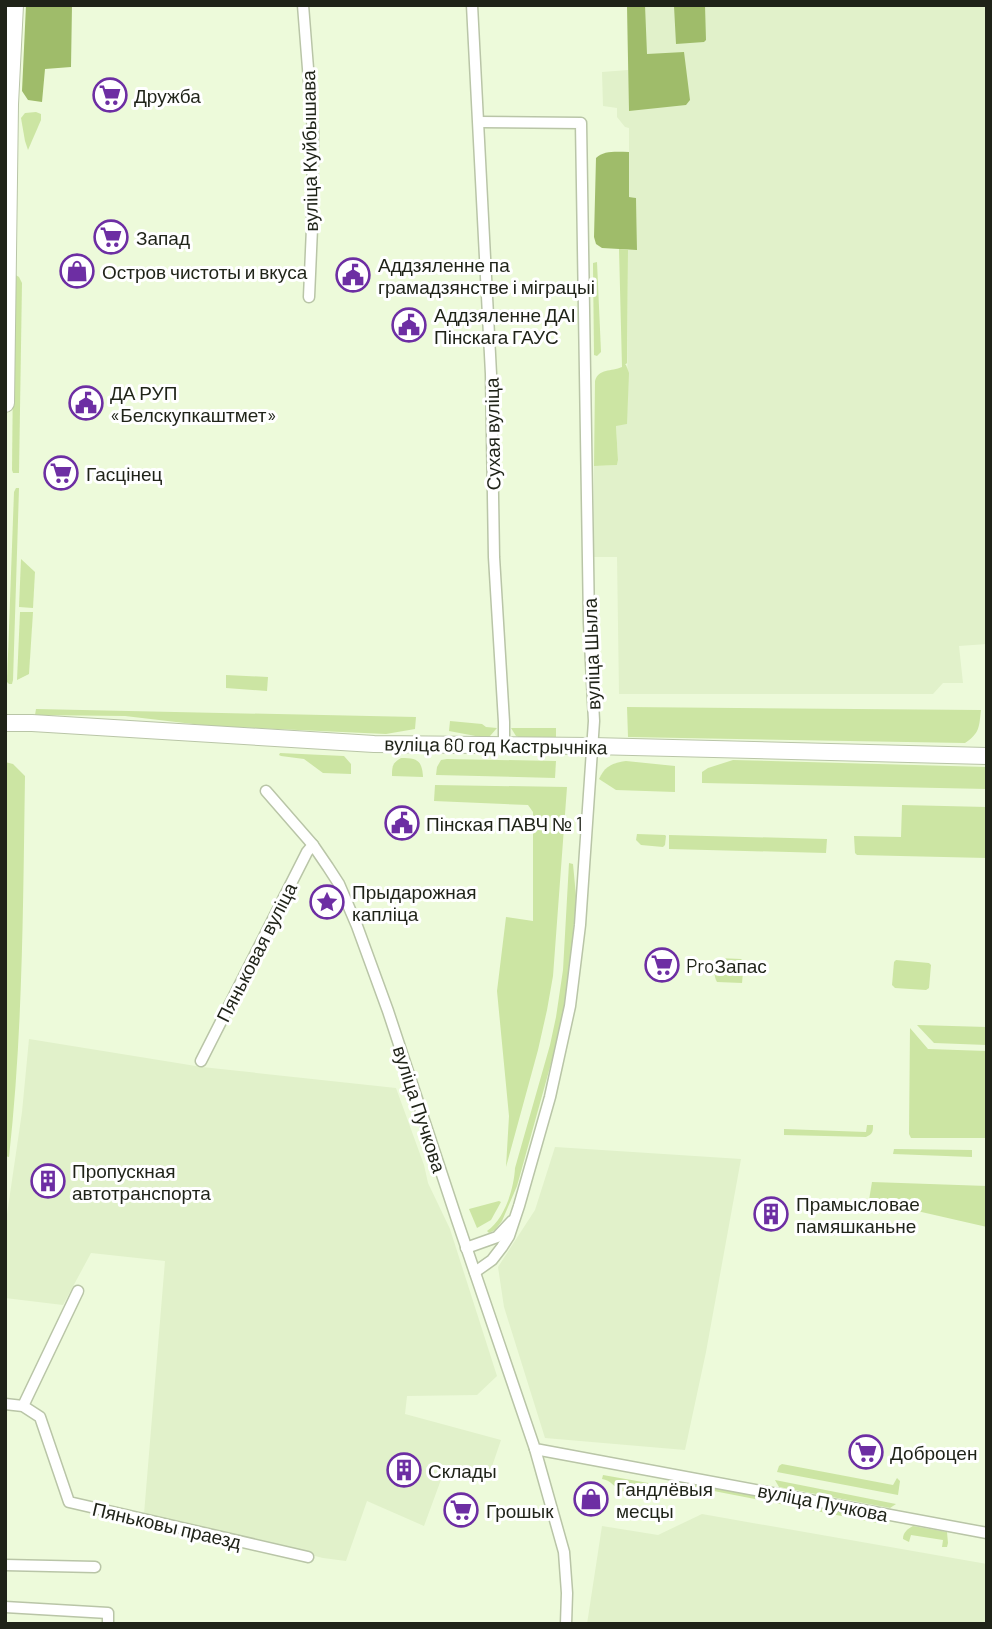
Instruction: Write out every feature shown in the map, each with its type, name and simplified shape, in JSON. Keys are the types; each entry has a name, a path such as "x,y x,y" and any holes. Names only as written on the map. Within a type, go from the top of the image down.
{"main road":[{"path":"5,403 9,104 14,5"}],"street":[{"name":"вуліца Куйбышава","path":"303,5 313,132 309,297"},
{"name":"Сухая вуліца","path":"472,5 491,374 494,557 503,746"},
{"name":"вуліца Шыла","path":"475,1272 496,1256 509,1236 550,1097 570,1006 580,925 594,721 589,623 581,123 479,122"},
{"name":"вуліца 60 год Кастрычніка","path":"5,723 374,744 592,746 987,756"},
{"name":"вуліца Пучкова","path":"266,791 313,845 339,884 388,1012 535,1449 564,1552 568,1593 566,1624"},
{"name":"Пяньковая вуліца","path":"201,1061 307,852 313,845"},
{"path":"466,1248 497,1237 514,1219"},
{"path":"5,1404 23,1406 78,1291"},
{"name":"Пяньковы праезд","path":"23,1406 40,1417 69,1502 308,1557"},
{"name":"вуліца Пучкова","path":"535,1449 987,1533"},
{"path":"5,1565 95,1567"},
{"path":"5,1607 108,1618"}],"shaded area":[{"path":"627,5 987,5 987,644 959,646 963,683 943,683 933,694 619,694 617,557 594,557 594,466 617,465 616,425 627,424 628,250 637,249 636,198 629,197 629,128 617,117 617,108 603,106 602,72 628,70"},
{"path":"29,1039 202,1067 396,1088 428,1183 450,1229 497,1376 477,1395 407,1396 405,1414 501,1440 487,1481 446,1466 424,1526 367,1501 346,1561 323,1558 144,1514 165,1261 91,1253 63,1305 5,1298 5,1228 22,1112"},
{"path":"555,1147 741,1159 706,1352 685,1450 545,1438 504,1307 498,1267 535,1210"},
{"path":"702,1514 987,1564 987,1624 587,1624 602,1526 658,1535"}],"green space":[{"path":"26,5 72,5 71,67 45,69 42,102 28,100 22,91"},
{"path":"627,5 645,5 647,54 684,52 690,100 686,105 629,111"},
{"path":"667,5 705,5 706,40 676,44 674,6"},
{"path":"25,113 41,114 41,120 28,150 21,118"},
{"path":"629,152 629,197 636,198 637,250 602,248 596,244 594,237 596,158 607,153"},
{"path":"619,249 628,250 625,365 629,373 627,424 616,426 617,465 594,466 595,381 602,372 622,367"},
{"path":"597,262 601,352 597,356 594,355 593,263"},
{"path":"14,274 22,283 19,473 13,473 12,470"},
{"path":"16,488 19,488 13,680 12,684 9,684 7,682"},
{"path":"21,559 35,572 33,608 19,607"},
{"path":"20,612 33,612 29,674 17,680"},
{"path":"226,675 268,677 267,691 226,688"},
{"path":"627,707 981,710 978,729 965,743 628,737"},
{"path":"36,709 416,717 415,729 386,734 210,726 125,716 35,715"},
{"path":"450,721 497,728 486,738 449,731"},
{"path":"511,728 556,728 556,739 521,738 516,736"},
{"path":"280,753 344,756 351,764 351,774 323,773 304,759 281,756"},
{"path":"401,758 418,761 423,777 392,776 393,766"},
{"path":"441,760 556,761 555,778 436,775"},
{"path":"733,760 987,767 987,789 702,783 702,772"},
{"path":"626,761 675,766 675,792 616,790 599,779 610,766"},
{"path":"5,762 13,764 25,776 20,1015 9,1157 5,1156"},
{"path":"435,785 567,787 553,976 538,1050 506,1167 509,1116 497,991 506,917 533,921 533,812 528,805 434,801"},
{"path":"902,805 987,807 987,858 857,855 854,836 901,837"},
{"path":"637,834 665,835 665,845 641,845 636,840"},
{"path":"669,835 827,839 826,853 669,849"},
{"path":"569,863 573,864 576,896 566,1003 560,1031 517,1186 502,1221 489,1233 487,1231 504,1211 513,1185 515,1168 550,1045 563,970"},
{"path":"718,958 741,959 744,962 742,983 717,982 714,970"},
{"path":"896,960 929,963 929,988 895,988 892,985"},
{"path":"917,1025 987,1027 987,1045 934,1043"},
{"path":"910,1028 928,1049 987,1051 987,1138 911,1138"},
{"path":"867,1125 873,1125 873,1129 866,1137 784,1135 784,1129 866,1132"},
{"path":"894,1149 972,1150 972,1157 893,1154"},
{"path":"872,1182 987,1186 987,1227 869,1200"},
{"path":"501,1202 491,1220 477,1228 469,1209"},
{"path":"782,1464 893,1485 897,1478 900,1481 898,1495 777,1472"},
{"path":"603,1475 671,1487 668,1496 621,1491 602,1479"},
{"path":"775,1480 896,1504 890,1508 779,1487"},
{"path":"695,1485 882,1519 888,1525 693,1487"},
{"path":"913,1526 947,1532 947,1547 942,1547 943,1540 911,1535 909,1542 903,1539 906,1531"}],"place":[{"name":"Дружба","path":"110,95"},
{"name":"Запад","path":"111,237"},
{"name":"Остров чистоты и вкуса","path":"77,271"},
{"name":"Аддзяленне па грамадзянстве і міграцыі","path":"353,275"},
{"name":"Аддзяленне ДАІ Пінскага ГАУС","path":"409,325"},
{"name":"ДА РУП «Белскупкаштмет»","path":"86,403"},
{"name":"Гасцінец","path":"61,473"},
{"name":"Пінская ПАВЧ № 1","path":"402,823"},
{"name":"Прыдарожная капліца","path":"327,902"},
{"name":"ProЗапас","path":"662,965"},
{"name":"Пропускная автотранспорта","path":"48,1181"},
{"name":"Прамысловае памяшканьне","path":"771,1214"},
{"name":"Доброцен","path":"866,1452"},
{"name":"Склады","path":"404,1470"},
{"name":"Гандлёвыя месцы","path":"591,1499"},
{"name":"Грошык","path":"461,1510"}]}
